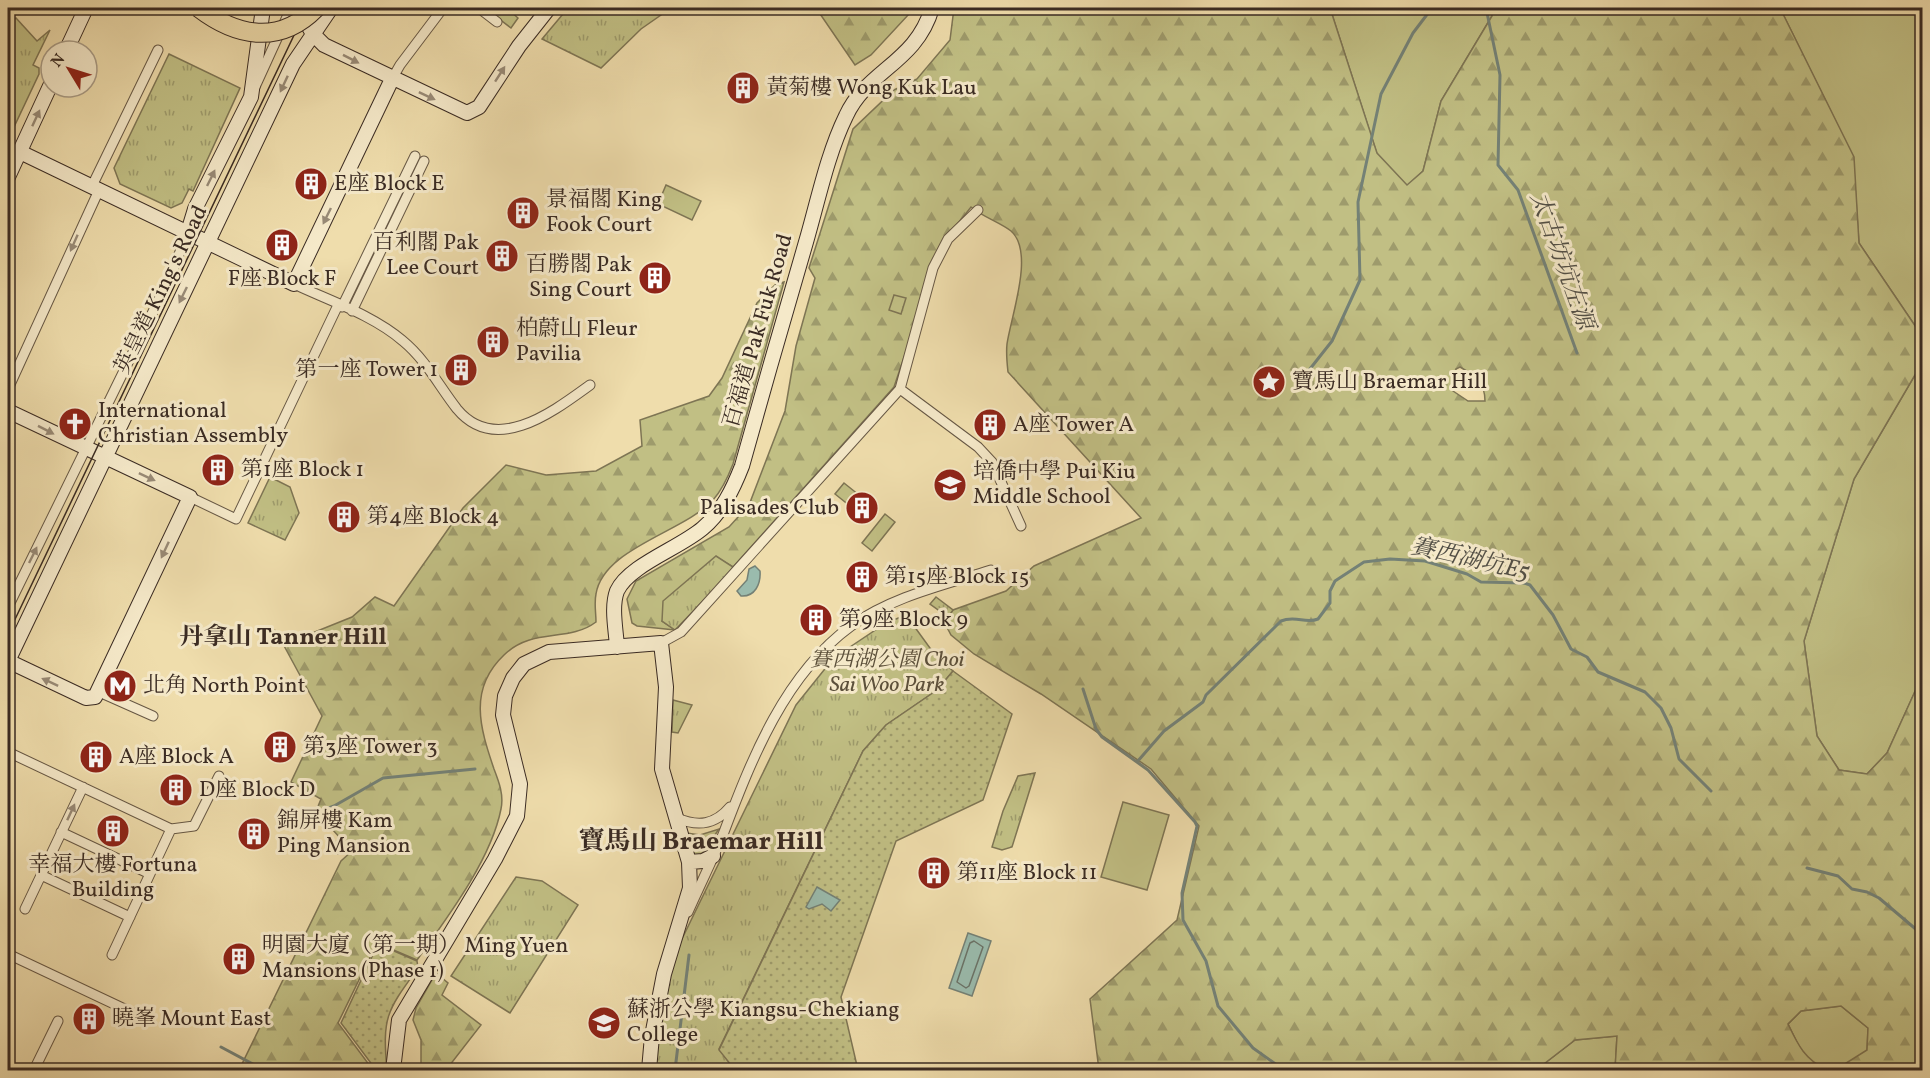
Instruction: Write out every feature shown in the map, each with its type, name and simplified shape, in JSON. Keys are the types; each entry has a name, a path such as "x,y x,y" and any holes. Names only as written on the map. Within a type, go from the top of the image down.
{"highway":[{"path":"199,8 225,26 245,32 265,34 296,24 316,8"}],"street":[{"path":"72,39 87,8"},
{"path":"251,97 263,8"},
{"name":"英皇道 King's Road","path":"8,608 169,279 195,209 251,97 291,8"},
{"path":"298,8 313,34 324,45 462,112 471,112 479,107 519,46 549,8"},
{"name":"英皇道 King's Road","path":"8,661 293,64 331,8"},
{"path":"294,284 400,65 443,8"},
{"name":"百福道 Pak Fuk Road","path":"617,646 615,599 624,581 704,528 724,503 741,466 839,133 850,108 864,90 914,45 924,31 931,10"},
{"path":"484,12 497,22"},
{"path":"8,389 158,50"},
{"path":"8,177 14,149 42,99"},
{"path":"14,149 344,307 401,339 424,363 465,417 486,428 498,430 531,423 556,410 590,385"},
{"path":"8,411 236,519 419,158"},
{"path":"393,1071 399,1020 495,859 517,816 520,784 503,715 508,687 519,670 540,655 557,651 661,643 681,632 900,389 933,268 953,233 978,210"},
{"path":"900,389 978,447 992,462 1021,526"},
{"path":"96,695 190,497"},
{"path":"676,940 734,803 790,691 830,644 853,625 895,603 991,570"},
{"path":"649,1071 659,997 689,897 689,862 662,769 666,687 661,643"},
{"path":"8,661 86,698 96,695 153,716"},
{"path":"8,752 171,829 194,826 219,776"},
{"path":"24,909 83,787"},
{"path":"677,818 688,823 707,824 724,815 734,803"},
{"path":"112,955 171,829"},
{"path":"61,832 150,874"},
{"path":"689,862 703,861 713,856"},
{"path":"41,875 130,917"},
{"path":"8,954 148,1020"},
{"path":"34,1071 58,1021"}],"green space":[{"path":"485,8 507,8 518,18 511,28"},
{"path":"568,8 671,8 641,29 601,68 542,39"},
{"path":"816,8 907,8 910,13 871,55 855,65"},
{"path":"954,8 1330,8 1377,153 1407,185 1423,171 1441,101 1492,16 1492,8 1780,8 1854,157 1859,243 1922,336 1922,363 1854,479 1804,641 1817,736 1839,770 1867,774 1887,753 1922,676 1922,1070 1835,1070 1867,1050 1868,1028 1841,1006 1801,1011 1788,1024 1808,1057 1827,1070 1615,1070 1617,1036 1575,1040 1536,1070 1099,1070 1090,999 1177,920 1199,826 1151,769 1041,694 974,654 951,635 940,614 948,617 953,610 1006,591 1034,566 1141,518 1008,372 1007,344 1020,285 1021,254 1018,241 1011,231 971,207 943,242 894,387 733,567 716,557 662,621 675,630 637,626 632,623 627,599 636,581 729,527 749,505 785,411 796,346 815,278 809,268 853,129 894,90 917,79 950,40","holes":["1460,367 1475,377 1481,385 1485,401 1468,401 1453,391 1456,369"]},
{"path":"1330,8 1492,8 1492,16 1441,101 1423,171 1407,186 1377,154"},
{"path":"1780,8 1922,8 1922,336 1859,243 1853,157"},
{"path":"16,18 37,41 39,39 39,53 33,65 39,68 39,74 14,127 8,132 8,24"},
{"path":"50,30 46,39 39,39"},
{"path":"169,54 240,88 193,191 189,189 182,203 171,208 120,184 114,168"},
{"path":"666,185 701,201 692,220 658,204"},
{"path":"784,282 733,464 725,483 716,496 700,511 628,552 613,564 602,578 596,594 596,622 574,632 538,638 515,646 504,655 485,681 480,709 482,724 502,799 496,828 478,868 417,960 377,943 338,1023 373,1070 239,1070 341,861 352,851 332,829 314,816 321,799 291,782 322,716 276,631 295,640 352,617 375,597 394,606 463,508 506,465 546,475 596,471 642,446 640,420 709,396 722,378 757,303 775,285"},
{"path":"894,295 906,298 901,314 889,310"},
{"path":"1922,363 1922,676 1887,753 1867,774 1839,770 1817,736 1804,641 1854,479"},
{"path":"270,477 290,487 299,513 285,540 248,523"},
{"path":"844,483 874,507 865,518 835,494"},
{"path":"885,514 895,522 872,551 862,543"},
{"path":"716,556 733,567 675,630 662,621 663,601"},
{"path":"936,597 953,610 948,617 930,604"},
{"name":"賽西湖公園 Choi Sai Woo Park","path":"906,615 935,655 953,671 937,690 886,725 863,751 719,1049 735,1070 655,1070 658,1019 679,945 796,705 828,665 844,651 886,623"},
{"path":"953,671 1012,714 983,800 896,841 841,997 858,1070 735,1070 719,1050 863,751 886,725 937,690"},
{"path":"673,700 692,705 678,733 672,732"},
{"path":"1035,773 1012,847 1002,850 992,847 1003,811 1018,776"},
{"path":"1123,802 1169,815 1147,890 1101,877"},
{"path":"719,829 702,854 692,856 686,833 700,835"},
{"path":"341,837 352,851 348,854 344,850 338,854 331,846"},
{"path":"516,877 542,881 578,905 510,1013 451,976"},
{"path":"378,944 417,961 418,968 399,994 389,1015 385,1037 387,1070 376,1070 341,1023"},
{"path":"436,973 448,983 442,995 481,1025 446,1070 421,1070 421,1040 413,1020 416,1008"},
{"path":"1841,1006 1868,1028 1867,1051 1839,1069 1826,1071 1811,1063 1805,1056 1788,1024 1801,1011"},
{"path":"1617,1036 1615,1070 1536,1070 1575,1040"}],"water":[{"path":"755,566 760,571 758,585 750,594 741,596 737,591 747,580 749,569"},
{"path":"817,887 840,900 831,911 822,904 809,909 806,907"},
{"path":"968,933 991,941 972,996 949,988"}],"waterway":[{"path":"1302,379 1332,341 1360,280 1358,202 1381,94 1413,33 1432,8"},
{"name":"太古坊坑左源","path":"1486,8 1500,75 1498,165 1518,190 1577,353"},
{"name":"賽西湖坑E5","path":"1137,762 1164,731 1203,702 1206,695 1281,621 1318,619 1330,603 1330,591 1335,581 1364,562 1390,559 1425,561 1467,574 1481,582 1530,585 1553,615 1571,649 1587,657 1598,672 1645,692 1661,708 1671,728 1679,759 1711,791"},
{"path":"1083,689 1096,729 1102,737 1148,770 1195,822 1197,826 1182,893 1183,920 1206,961 1218,1006 1253,1048 1284,1070"},
{"path":"311,815 334,806 383,778 475,769"},
{"path":"1807,868 1838,876 1852,889 1867,892 1879,898 1918,931"},
{"path":"675,1070 689,955"},
{"path":"221,1047 264,1070"}],"tram line":[{"path":"8,634 307,8"}],"place":[{"name":"黃菊樓 Wong Kuk Lau","path":"743,88"},
{"name":"E座 Block E","path":"311,184"},
{"name":"景福閣 King Fook Court","path":"523,213"},
{"name":"F座 Block F","path":"282,245"},
{"name":"百利閣 Pak Lee Court","path":"502,256"},
{"name":"百勝閣 Pak Sing Court","path":"655,278"},
{"name":"柏蔚山 Fleur Pavilia","path":"493,342"},
{"name":"第一座 Tower 1","path":"461,370"},
{"name":"寶馬山 Braemar Hill","path":"1269,382"},
{"name":"International Christian Assembly","path":"75,424"},
{"name":"A座 Tower A","path":"990,425"},
{"name":"第1座 Block 1","path":"218,470"},
{"name":"培僑中學 Pui Kiu Middle School","path":"950,485"},
{"name":"Palisades Club","path":"862,508"},
{"name":"第4座 Block 4","path":"344,517"},
{"name":"第15座 Block 15","path":"862,577"},
{"name":"第9座 Block 9","path":"816,620"},
{"name":"北角 North Point","path":"120,686"},
{"name":"第3座 Tower 3","path":"280,747"},
{"name":"A座 Block A","path":"96,757"},
{"name":"D座 Block D","path":"176,790"},
{"name":"幸福大樓 Fortuna Building","path":"113,831"},
{"name":"錦屏樓 Kam Ping Mansion","path":"254,834"},
{"name":"第11座 Block 11","path":"934,873"},
{"name":"明園大廈（第一期） Ming Yuen Mansions (Phase 1)","path":"239,959"},
{"name":"曉峯 Mount East","path":"89,1019"},
{"name":"蘇浙公學 Kiangsu-Chekiang College","path":"604,1023"}],"district":[{"name":"丹拿山 Tanner Hill","path":"283,638"},
{"name":"寶馬山 Braemar Hill","path":"701,842"}]}
